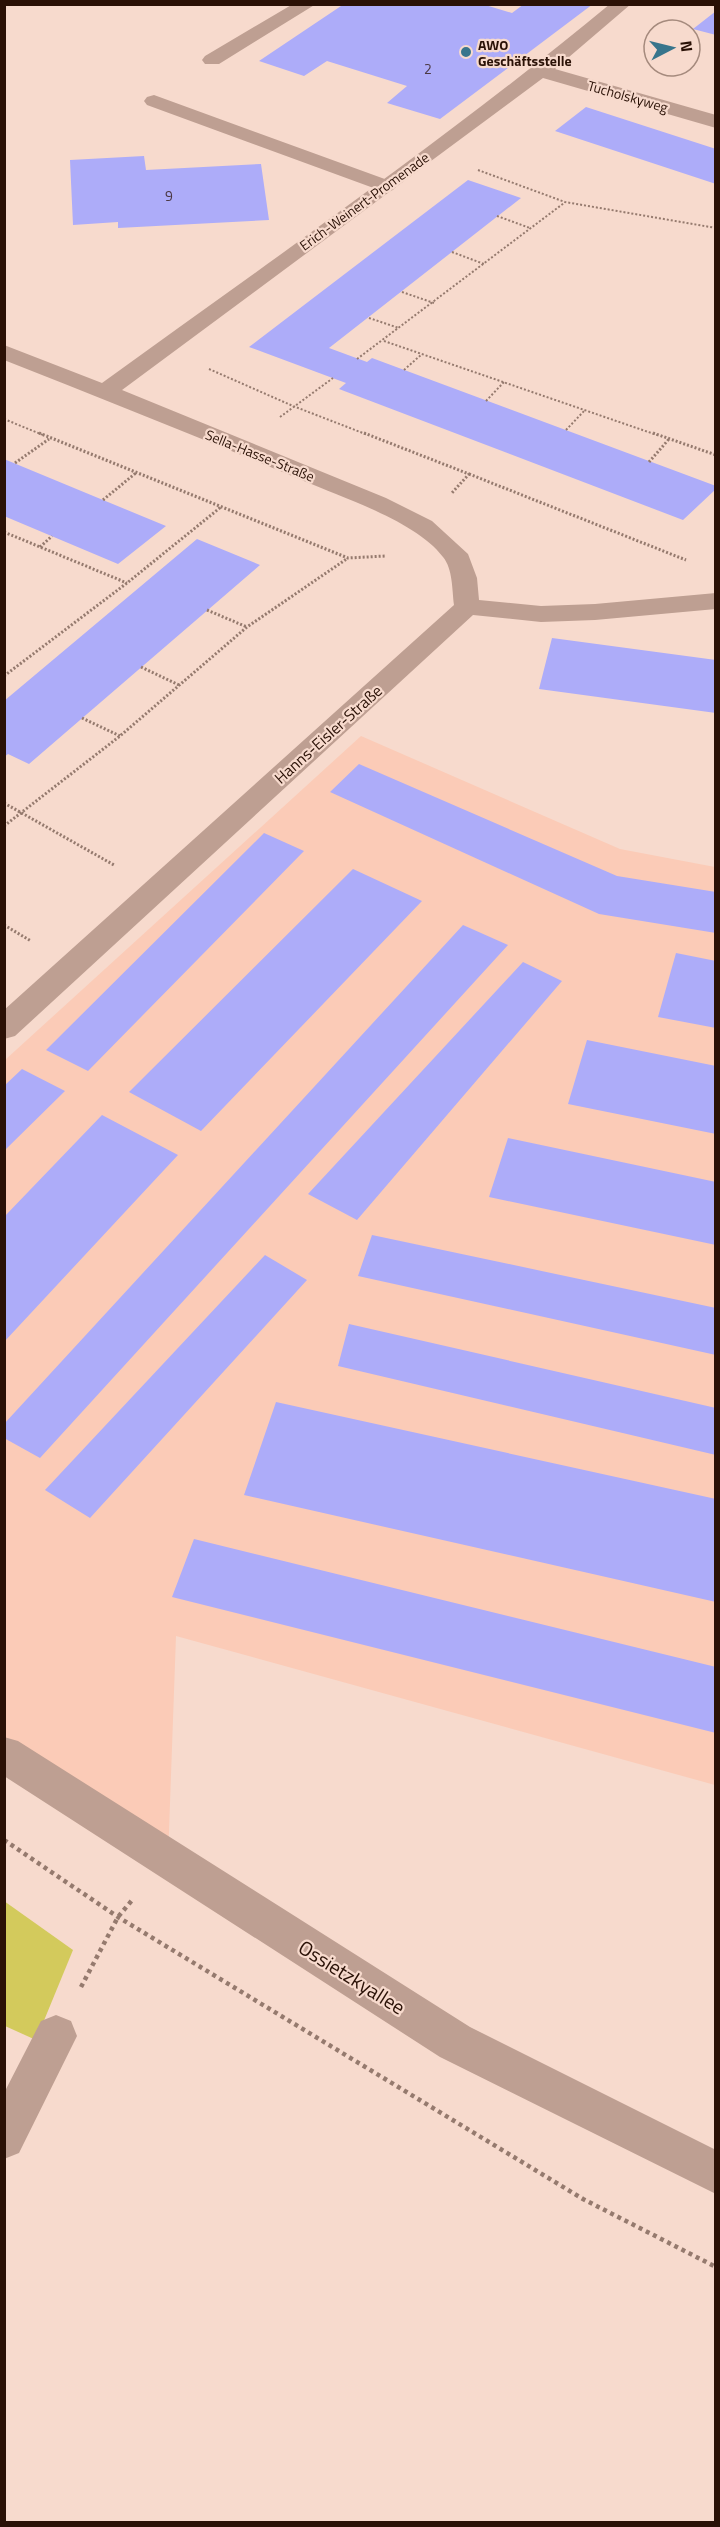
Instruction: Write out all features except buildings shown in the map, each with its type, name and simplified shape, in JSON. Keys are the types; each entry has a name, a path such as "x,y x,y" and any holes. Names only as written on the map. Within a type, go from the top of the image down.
{"street":[{"path":"212,60 307,4"},
{"name":"Erich-Weinert-Promenade","path":"103,393 162,347 431,153 540,71 622,4"},
{"name":"Tucholskyweg","path":"540,71 716,122"},
{"path":"154,101 386,186"},
{"name":"Sella-Hasse-Straße","path":"4,352 244,447 377,503 423,526 455,554"},
{"path":"455,554 464,578 467,607 541,614 595,612 716,600"},
{"name":"Hanns-Eisler-Straße","path":"4,1028 467,607"},
{"name":"Ossietzkyallee","path":"4,1754 455,2042 716,2173"},
{"path":"4,2138 56,2036"}],"path":[{"path":"431,153 565,202 716,228"},
{"path":"357,359 384,341 565,202"},
{"path":"497,216 531,228"},
{"path":"452,252 484,264"},
{"path":"402,292 434,303"},
{"path":"369,318 400,328"},
{"path":"384,341 716,455"},
{"path":"162,347 293,406 687,560"},
{"path":"404,370 422,354"},
{"path":"244,447 293,406 333,378"},
{"path":"486,401 504,382"},
{"path":"566,430 585,410"},
{"path":"4,419 348,558 455,554"},
{"path":"15,463 50,438"},
{"path":"649,462 669,439"},
{"path":"103,500 138,472"},
{"path":"423,526 469,474"},
{"path":"4,676 127,583 221,507"},
{"path":"4,532 127,583"},
{"path":"40,547 52,536"},
{"path":"4,826 120,736 247,627 348,558"},
{"path":"207,610 247,627"},
{"path":"141,667 179,685"},
{"path":"82,718 120,736"},
{"path":"4,803 157,889"},
{"path":"4,1840 117,1917 583,2199 716,2267"},
{"path":"56,2036 117,1917 168,1859"}],"shaded area":[{"path":"361,736 620,849 715,867 715,1785 176,1636 168,1859 5,1754 5,1060"},
{"path":"4,1901 73,1950 36,2040 5,2026"}],"place":[{"name":"AWO Geschäftsstelle","path":"466,52"}]}
